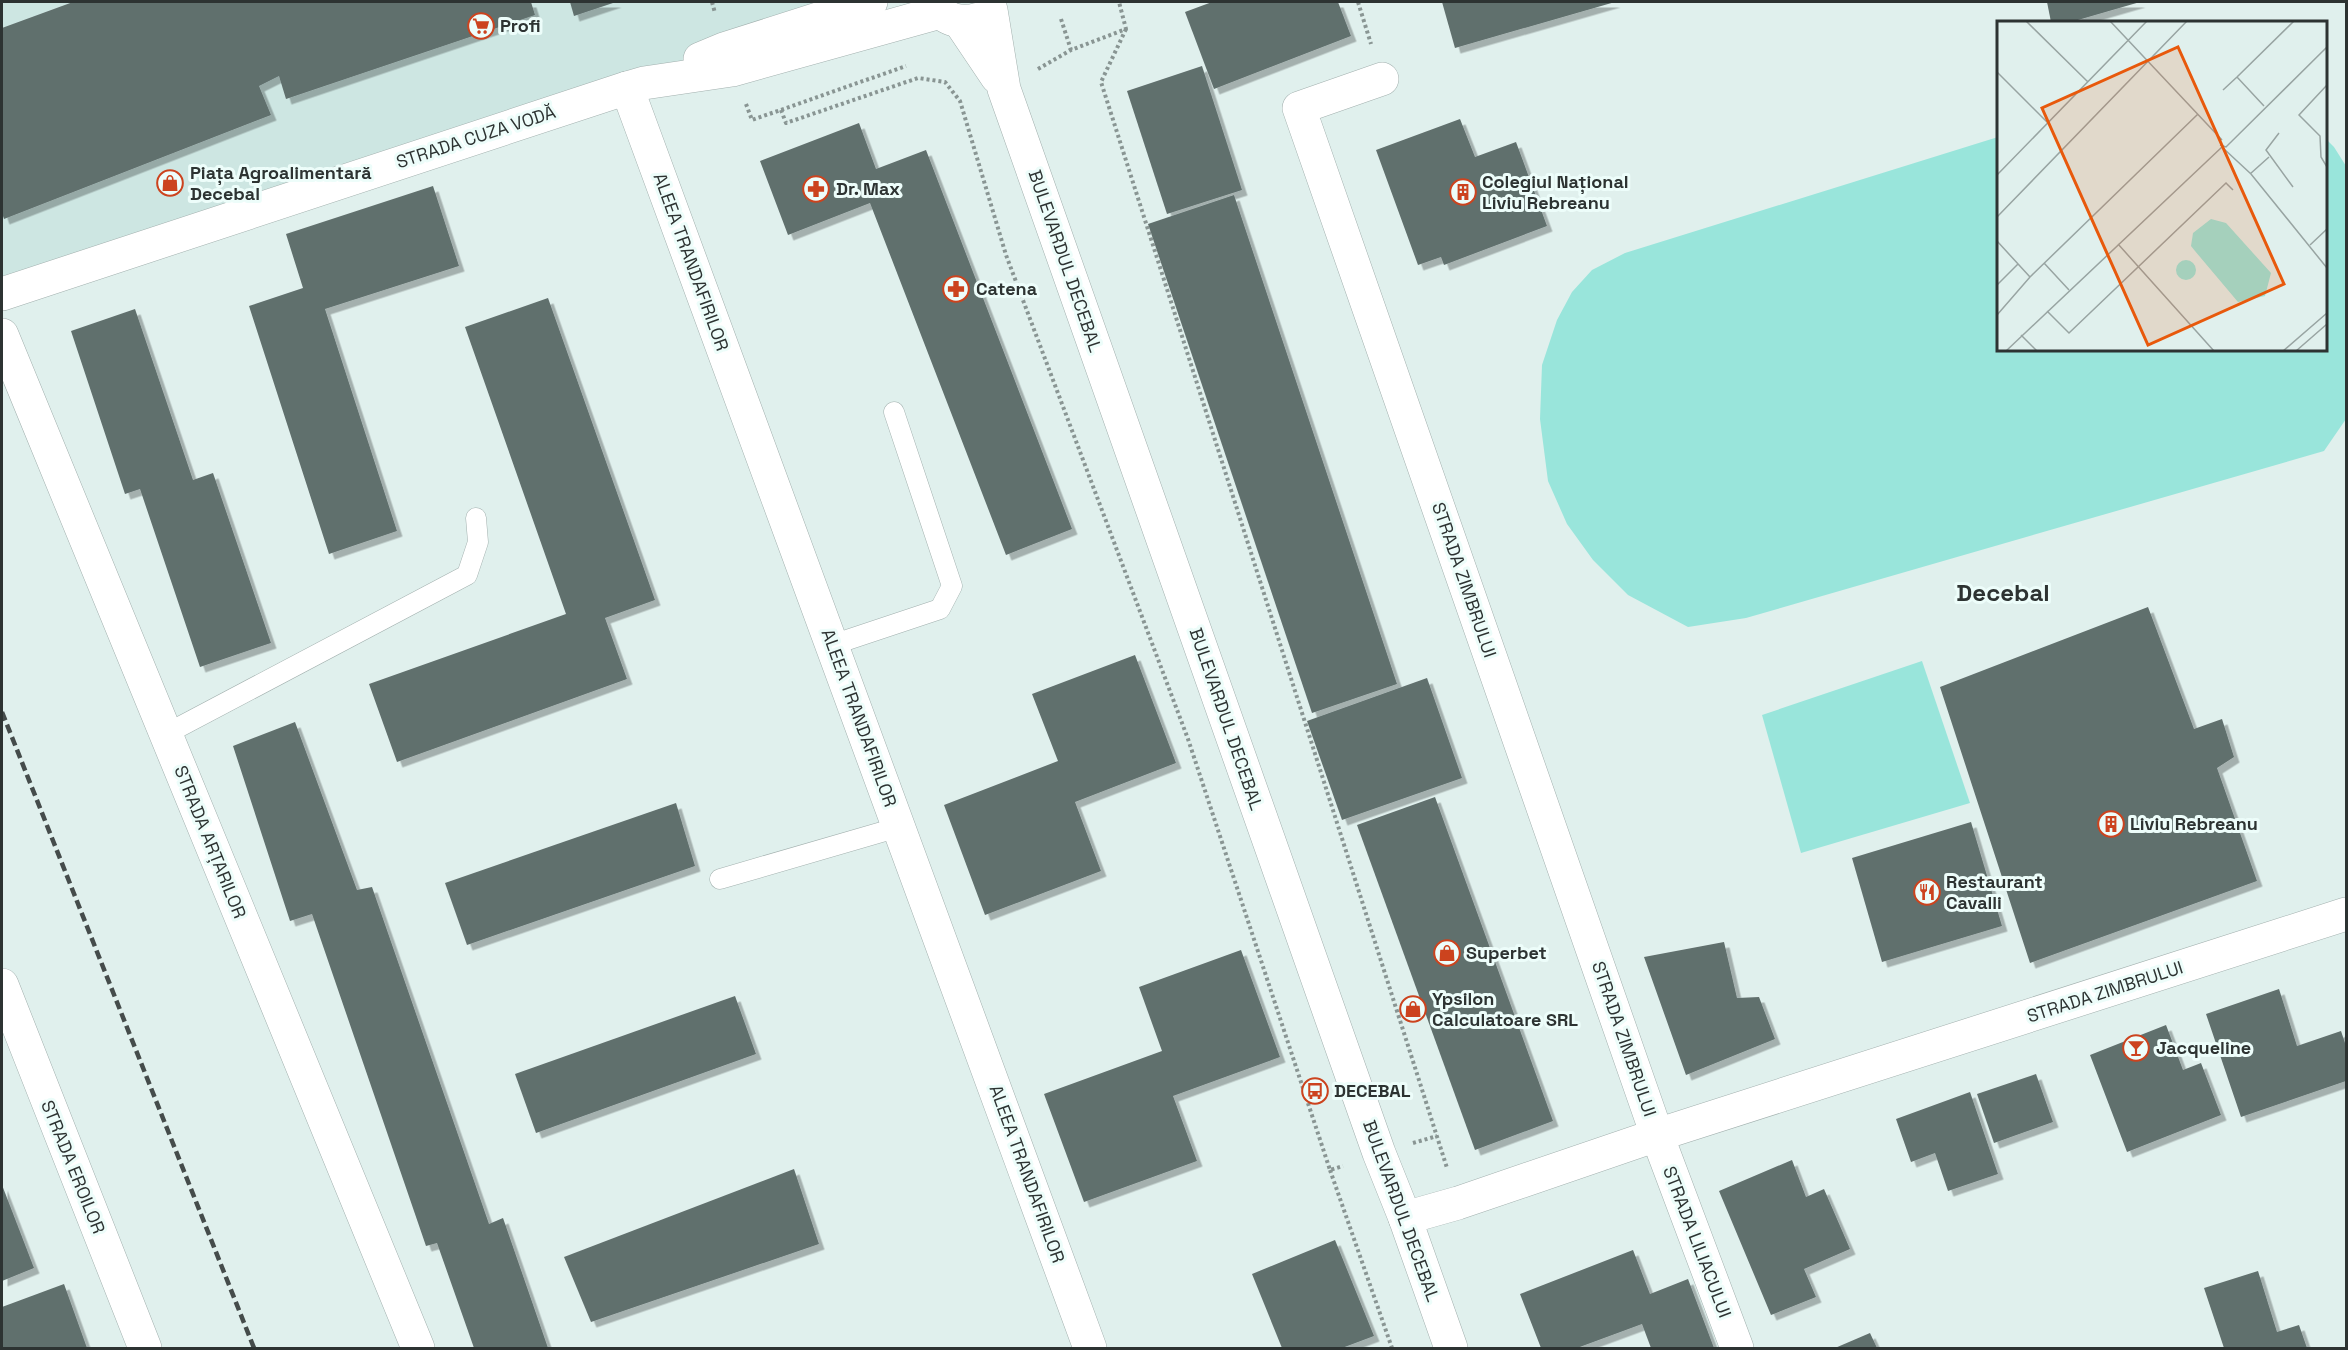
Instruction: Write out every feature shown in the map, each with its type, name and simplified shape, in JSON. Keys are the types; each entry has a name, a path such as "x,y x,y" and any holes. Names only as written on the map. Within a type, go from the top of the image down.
{"street":[{"name":"STRADA CUZA VODĂ","path":"2,294 635,85 724,49 871,2"},
{"name":"BULEVARDUL DECEBAL","path":"945,12 971,22 982,18 993,6"},
{"name":"BULEVARDUL DECEBAL","path":"993,6 1004,89 1379,1153 1405,1218 1451,1348"},
{"name":"STRADA CUZA VODĂ","path":"635,85 732,70 945,12"},
{"name":"BULEVARDUL DECEBAL","path":"945,12 1004,89"},
{"name":"STRADA ZIMBRULUI","path":"1382,79 1299,108 1657,1135"},
{"name":"ALEEA TRANDAFIRILOR","path":"635,85 832,645 1090,1348"},
{"name":"STRADA ARȚARILOR","path":"2,335 418,1348"},
{"name":"STRADA ZIMBRULUI","path":"1405,1218 1458,1203 1657,1135 2346,914"},
{"name":"STRADA EROILOR","path":"2,985 145,1348"},
{"name":"STRADA LILIACULUI","path":"1657,1135 1737,1348"}],"lane":[{"path":"832,645 940,609 952,586 894,412"},
{"path":"166,734 467,575 478,542 476,518"},
{"path":"720,879 899,827"}],"path":[{"path":"1119,2 1126,29 1101,82 1458,1203"},
{"path":"1358,2 1382,79"},
{"path":"1061,19 1071,50 1126,29"},
{"path":"906,66 782,110 786,123 918,78 945,82 960,101 1006,255 1188,739 1330,1170 1392,1348"},
{"path":"1330,1170 1379,1153"}],"shaded area":[{"name":"Piața Agroalimentară Decebal","path":"2,2 817,2 627,88 2,294"},
{"path":"1997,137 1997,351 2327,351 2327,140 2346,166 2346,419 2324,451 1746,618 1688,627 1628,595 1593,560 1567,524 1548,481 1540,419 1542,365 1557,320 1572,292 1592,270 1625,253"},
{"path":"1922,661 1970,803 1801,853 1762,715"}],"building":[{"path":"73,2 531,2 535,15 286,99 279,76 259,86 271,115 4,219 2,213 2,28"},
{"path":"570,2 616,2 574,16"},
{"path":"1212,2 1338,2 1351,36 1214,89 1185,12"},
{"path":"1442,2 1615,2 1455,48"},
{"path":"2047,2 2140,2 2074,21 2051,21"},
{"path":"1202,66 1242,190 1167,214 1127,91"},
{"name":"Colegiul Național Liviu Rebreanu","path":"1460,119 1475,157 1516,142 1547,226 1444,265 1441,257 1418,265 1376,150"},
{"path":"859,123 876,169 926,150 1072,529 1006,555 870,203 788,235 760,161"},
{"path":"433,186 459,266 325,309 397,531 329,554 249,306 303,288 286,234"},
{"path":"1234,195 1397,684 1312,713 1148,224"},
{"path":"548,298 655,600 605,618 627,679 397,762 369,684 566,614 465,327"},
{"path":"135,309 193,480 213,473 271,643 200,667 140,489 125,494 71,331"},
{"name":"Liviu Rebreanu","path":"2148,607 2194,729 2222,719 2234,757 2217,768 2257,881 2030,963 1940,687"},
{"path":"1135,655 1176,763 1075,802 1101,871 985,915 944,805 1058,761 1032,694"},
{"path":"1427,678 1462,778 1342,820 1307,721"},
{"path":"295,722 357,890 372,887 489,1224 503,1218 548,1348 474,1348 437,1243 426,1246 312,914 290,921 233,746"},
{"path":"1435,797 1553,1121 1475,1150 1357,825"},
{"path":"676,803 695,866 467,945 445,883"},
{"name":"Restaurant Cavalli","path":"1971,822 2002,926 1882,962 1852,858"},
{"path":"1724,942 1737,998 1759,997 1775,1039 1686,1075 1644,957"},
{"path":"1241,950 1280,1057 1173,1096 1197,1161 1084,1202 1044,1094 1162,1051 1139,987"},
{"path":"2279,989 2297,1046 2341,1031 2346,1046 2346,1081 2241,1117 2206,1014"},
{"path":"735,996 756,1054 536,1133 515,1074"},
{"path":"2166,1025 2183,1070 2201,1063 2221,1115 2127,1152 2090,1055"},
{"path":"2036,1074 2053,1122 1994,1143 1977,1094"},
{"path":"1970,1092 1998,1174 1948,1191 1935,1153 1911,1162 1896,1119"},
{"path":"1792,1160 1806,1197 1824,1189 1850,1249 1804,1269 1816,1297 1771,1315 1719,1191"},
{"path":"794,1169 819,1244 591,1322 564,1257"},
{"path":"2,1185 34,1268 2,1281"},
{"path":"1335,1240 1374,1336 1342,1348 1282,1348 1252,1274"},
{"path":"1633,1250 1650,1294 1688,1279 1714,1348 1651,1348 1642,1324 1577,1348 1541,1348 1520,1294"},
{"path":"2258,1271 2277,1332 2299,1325 2307,1348 2224,1348 2204,1288"},
{"path":"64,1284 87,1348 2,1348 2,1307"},
{"path":"1870,1333 1877,1348 1835,1348"}],"railway":[{"path":"2,712 254,1348"}],"place":[{"name":"Profi","path":"481,26"},
{"name":"Piața Agroalimentară Decebal","path":"170,183"},
{"name":"Dr. Max","path":"816,189"},
{"name":"Colegiul Național Liviu Rebreanu","path":"1463,192"},
{"name":"Catena","path":"956,289"},
{"name":"Liviu Rebreanu","path":"2111,824"},
{"name":"Restaurant Cavalli","path":"1927,892"},
{"name":"Superbet","path":"1447,953"},
{"name":"Ypsilon Calculatoare SRL","path":"1413,1009"},
{"name":"Jacqueline","path":"2136,1048"},
{"name":"DECEBAL","path":"1315,1091"}],"district":[{"name":"Decebal","path":"2003,593"}]}
